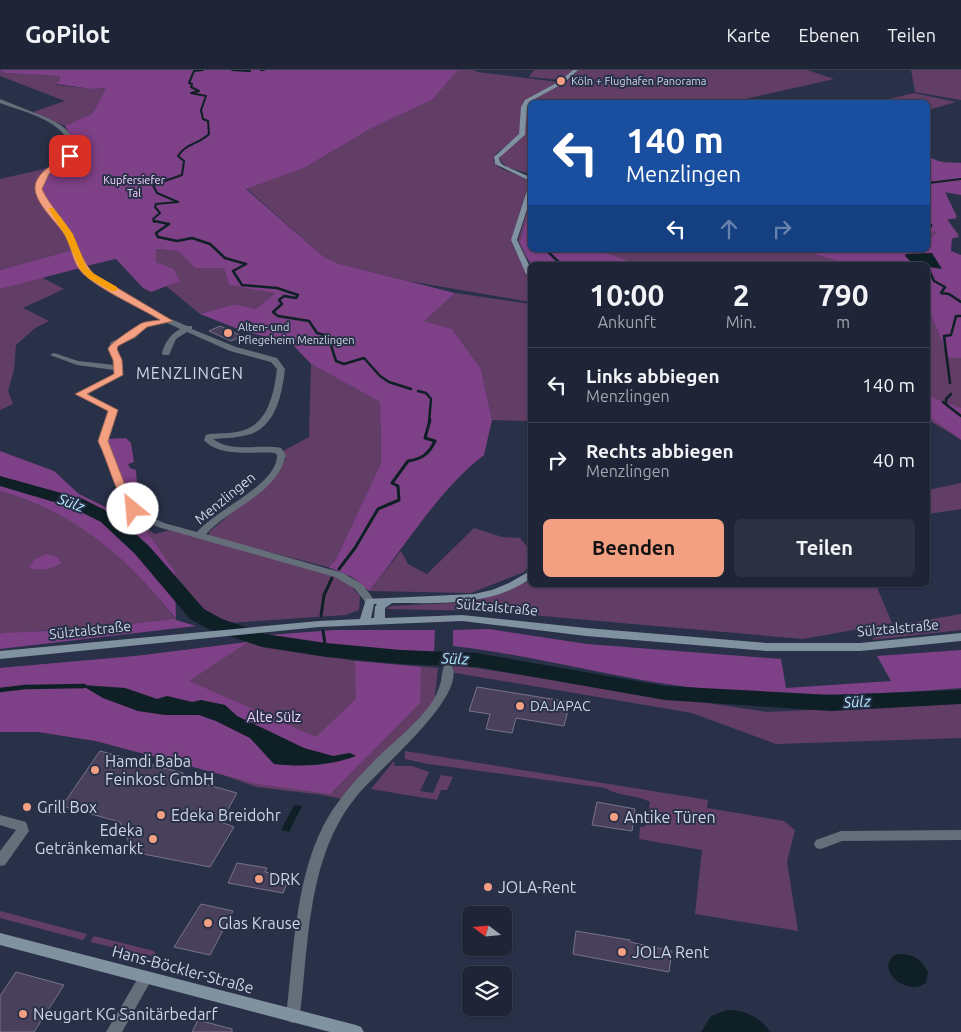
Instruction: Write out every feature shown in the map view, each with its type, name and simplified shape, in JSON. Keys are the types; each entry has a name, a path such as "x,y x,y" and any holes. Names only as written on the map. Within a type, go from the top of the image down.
{"street":[{"path":"529,100 566,80 576,70"},
{"path":"528,100 524,106 522,135 496,158 497,163 501,166 528,178"},
{"name":"Menzlingen","path":"0,101 54,122 61,126 69,136 73,152 43,176 38,189 44,201 69,234 80,262 91,276 168,321 189,328 233,349 274,360 281,369 277,393 263,424 249,432 209,437 208,440 211,444 226,447 278,450 282,455 279,465 263,485 217,518 199,536"},
{"path":"528,196 514,240 528,270"},
{"name":"Menzlingen","path":"168,321 144,325 132,336 112,346 119,368 118,375 114,379 90,387 80,394 114,410 103,441 125,498 133,509 144,518 199,536 339,575 359,587 370,601"},
{"path":"166,353 169,340 175,334 189,328"},
{"path":"54,355 77,363 119,368"},
{"path":"365,620 370,601 445,600 482,595 514,584 528,575"},
{"path":"379,620 380,607 389,600"},
{"name":"Sülztalstraße","path":"0,655 365,620 473,618 586,632 776,647 860,647 961,637"},
{"path":"293,1016 311,877 324,826 362,782 432,710 444,688 448,669"},
{"path":"0,820 21,826 23,831 0,861"},
{"path":"821,844 841,836 961,835"},
{"name":"Hans-Böckler-Straße","path":"0,939 356,1032"},
{"path":"114,1032 146,977"}],"green space":[{"path":"0,70 5,73 59,76 60,80 56,85 92,89 106,88 93,113 65,126 33,112 65,101 0,76"},
{"name":"Kupfersiefer Tal","path":"0,70 458,70 432,100 372,128 304,168 246,189 324,257 340,264 455,293 424,321 452,329 481,369 492,420 484,455 452,484 369,591 352,577 328,567 335,561 381,463 380,402 311,364 291,343 243,331 200,314 235,304 256,309 275,293 229,285 224,268 195,268 178,251 156,249 156,262 174,269 180,281 151,292 143,288 116,259 86,266 73,234 42,193 42,184 47,176 77,151 78,147 65,126 93,113 106,88 92,89 56,84 60,80 59,76 5,73"},
{"path":"457,70 474,70 477,72 558,82 523,102 519,135 497,153 493,160 499,167 528,181 511,241 528,277 528,302 408,281 340,264 324,257 246,188 304,168 372,128 432,100"},
{"path":"534,70 574,70 562,80 529,77"},
{"path":"578,70 807,70 834,79 741,100 531,100 568,80"},
{"path":"911,70 961,70 961,100 915,92"},
{"path":"914,93 956,102 930,109 930,100 884,100"},
{"path":"528,103 528,173 507,167 500,160 501,155 525,135 526,107"},
{"path":"930,158 936,161 961,163 961,195 943,192 956,219 947,219 959,235 948,242 950,254 961,256 961,439 930,421 930,262 532,262 527,259 518,241 528,206 528,252 818,252 816,254 819,252 930,252"},
{"path":"930,158 944,163 961,163 961,195 945,192 957,217 947,220 959,237 952,238 951,251 961,255 961,358 949,358 930,312 930,267 941,269 937,264 930,264 930,262 841,262 815,254 817,252 930,252 930,240 937,232 930,231"},
{"path":"48,168 37,180 35,195 66,235 72,250 0,270 0,179"},
{"path":"528,214 528,252 602,252 632,262 530,262 520,242"},
{"path":"155,249 178,251 195,268 224,268 229,285 276,292 256,309 235,304 200,314 166,286 179,281 174,269 156,262"},
{"path":"72,250 80,268 0,289 0,270"},
{"path":"41,277 64,289 23,308 49,321 35,328 16,345 14,370 8,391 13,404 0,410 0,289"},
{"path":"455,293 528,304 528,421 492,420 481,369 452,329 423,321"},
{"path":"311,364 380,402 381,463 335,561 328,567 218,539 210,536 209,532 274,477 286,459 283,451 309,437"},
{"path":"930,397 961,408 961,440 930,417"},
{"path":"126,438 131,443 134,462 128,464 130,468 136,470 138,495 136,501 131,503 107,439"},
{"path":"0,451 54,471 79,494 142,525 175,572 176,619 139,576 99,540 54,512 0,491"},
{"path":"961,483 961,509 930,514 930,490"},
{"path":"0,491 56,513 108,545 137,572 176,620 0,634"},
{"path":"142,525 155,534 171,530 331,575 348,583 360,596 359,610 346,615 215,624 132,531"},
{"path":"474,528 502,537 520,538 528,548 528,567 524,572 471,593 369,591 401,551 408,564 427,574"},
{"path":"46,554 56,556 62,563 46,569 29,568 34,560"},
{"path":"528,582 528,587 877,587 892,623 803,639 486,611 386,609 391,606 473,602"},
{"path":"961,614 961,630 872,640 885,627"},
{"path":"176,619 196,626 0,649 0,634 3,633 82,629"},
{"path":"489,629 587,644 781,659 786,688 891,681 877,656 961,650 961,688 814,695 703,689 612,675 480,649 453,646 453,630"},
{"path":"335,630 435,630 434,653 333,647 268,635"},
{"name":"Alte Sülz","path":"248,642 355,661 438,668 434,704 342,799 257,787 223,775 96,741 39,732 0,732 0,668 136,656"},
{"name":"Alte Sülz","path":"248,642 189,681 316,737 356,699 355,661 421,667 420,703 330,794 257,784 96,741 39,732 0,732 0,668 136,656","holes":["82,685 125,688 157,699 167,696 192,702 201,700 225,705 237,716 304,748 333,756 350,753 355,756 274,764 250,738 216,721 199,715 165,715 138,711 103,698"]},
{"path":"455,665 767,712 961,703 961,738 776,744 692,713 450,672"},
{"path":"405,751 708,800 707,808 784,821 795,830 787,862 798,931 695,914 702,850 639,839 640,827 646,826 650,802 645,799 616,793 605,788 428,764 405,759"},
{"path":"395,762 394,766 412,766 429,772 420,791 433,793 441,775 453,777 447,790 441,790 437,800 371,789"},
{"path":"0,911 87,934 83,940 0,918"},
{"path":"94,936 154,951 157,957 90,942"}],"water":[{"path":"932,253 942,269 930,267 930,262 911,262 905,256 906,254"},
{"path":"81,685 125,688 157,699 167,696 192,702 201,700 225,705 237,716 304,748 333,756 350,753 356,756 336,762 315,765 274,764 250,738 216,721 199,715 165,715 138,711 103,698"},
{"path":"294,805 302,806 289,832 281,830"},
{"path":"897,954 912,956 920,960 928,972 926,983 918,987 910,987 901,984 895,979 890,973 888,966 890,960"},
{"path":"727,1010 740,1011 752,1015 762,1022 770,1032 701,1032 711,1016"}],"building":[{"name":"Alten- und Pflegeheim Menzlingen","path":"220,326 242,336 231,341 209,331"},
{"name":"DAJAPAC","path":"477,687 570,702 564,726 516,718 512,733 486,729 490,714 469,711"},
{"name":"Edeka Breidohr","path":"100,751 183,773 183,778 237,793 221,822 234,827 210,867 133,852 120,822 62,806"},
{"name":"Antike Türen","path":"597,802 635,809 632,831 592,825"},
{"name":"DRK","path":"237,863 267,868 265,872 290,876 283,893 228,883"},
{"name":"Glas Krause","path":"201,904 233,911 210,955 174,947"},
{"name":"JOLA Rent","path":"576,931 630,940 630,942 672,951 669,972 573,954"},
{"name":"Neugart KG Sanitärbedarf","path":"16,972 64,985 34,1032 0,1032 0,996"},
{"path":"198,1020 232,1029 232,1032 192,1032"}],"waterway":[{"path":"154,222 153,219 160,213 155,207 156,204 178,202 157,193 153,185 182,175 184,161 178,156 184,149 209,134 208,121 203,119 201,110 206,96 191,93 199,91 191,87 192,84 189,83 194,71 203,70"},
{"path":"232,70 250,71"},
{"path":"930,183 961,179"},
{"path":"154,221 169,224 156,233 158,237 177,241 192,238 210,244 225,258 246,264 233,271 242,285 277,288 298,295 296,298 284,296 279,300 282,304 273,312 278,316 309,321 317,333 328,336 336,361 344,364 364,358 380,376 389,382 411,389"},
{"path":"930,224 930,228"},
{"path":"548,252 559,262"},
{"path":"930,272 934,281 945,287 941,293 949,294 961,302"},
{"path":"950,383 944,336 951,335 956,316 961,316"},
{"path":"418,391 426,393 431,399 429,422"},
{"path":"946,404 946,399 951,394"},
{"path":"943,402 961,416"},
{"path":"339,569 355,548 378,509 399,500 398,486 392,483 408,461 428,453 433,446 435,441 425,438 430,420"},
{"name":"Sülz","path":"0,481 77,503 107,518 142,550 197,614 215,624 262,640 326,650 401,657 477,660 665,693 831,703 961,697"},
{"path":"321,616 324,595 332,578"},
{"path":"323,631 326,650"},
{"name":"Alte Sülz","path":"0,690 25,687 84,686"}],"slow traffic":[{"path":"51,210 69,234 82,268 91,276 114,289"}],"place":[{"name":"Köln + Flughafen Panorama","path":"561,81"},
{"name":"Alten- und Pflegeheim Menzlingen","path":"228,333"},
{"name":"DAJAPAC","path":"520,706"},
{"name":"Hamdi Baba Feinkost GmbH","path":"95,770"},
{"name":"Grill Box","path":"27,807"},
{"name":"Edeka Breidohr","path":"161,815"},
{"name":"Antike Türen","path":"614,817"},
{"name":"Edeka Getränkemarkt","path":"153,839"},
{"name":"DRK","path":"259,879"},
{"name":"JOLA-Rent","path":"488,887"},
{"name":"Glas Krause","path":"208,923"},
{"name":"JOLA Rent","path":"622,952"},
{"name":"Neugart KG Sanitärbedarf","path":"23,1014"}],"district":[{"name":"MENZLINGEN","path":"190,373"}],"route":[{"path":"70,156 43,176 38,189 39,194 69,234 82,268 91,276 168,321 144,325 132,336 114,344 112,349 118,360 120,372 118,375 114,379 84,390 80,394 114,410 108,421 103,441 125,498 133,509"}]}
